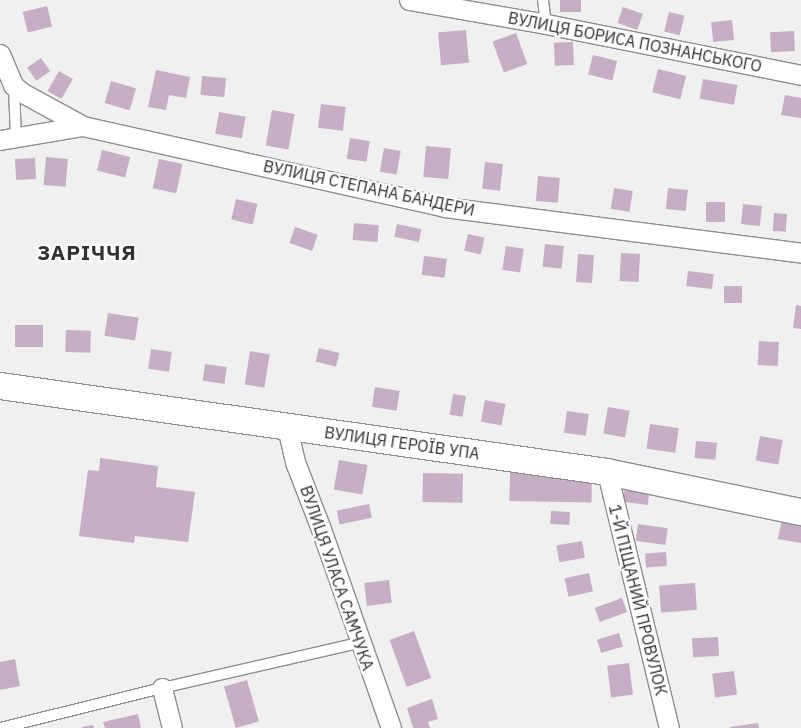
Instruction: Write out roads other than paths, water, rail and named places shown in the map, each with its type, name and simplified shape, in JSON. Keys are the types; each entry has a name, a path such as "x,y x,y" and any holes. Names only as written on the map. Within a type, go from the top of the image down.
{"street":[{"name":"ВУЛИЦЯ БОРИСА ПОЗНАНСЬКОГО","path":"409,0 546,24 801,75"},
{"path":"0,54 13,85 21,92 82,126"},
{"name":"ВУЛИЦЯ СТЕПАНА БАНДЕРИ","path":"8,139 82,126 444,207 801,253"},
{"name":"ВУЛИЦЯ ГЕРОЇВ УПА","path":"0,386 607,472 801,512"},
{"name":"ВУЛИЦЯ УЛАСА САМЧУКА","path":"287,427 295,462 321,529 359,643 391,728"},
{"name":"1-Й ПІЩАНИЙ ПРОВУЛОК","path":"607,472 669,728"},
{"path":"162,688 172,728"}],"lane":[{"path":"543,0 546,24"},
{"path":"8,139 13,85"},
{"path":"1,728 162,688 359,643"}],"district":[{"name":"ЗАРІЧЧЯ","path":"87,252"}]}
